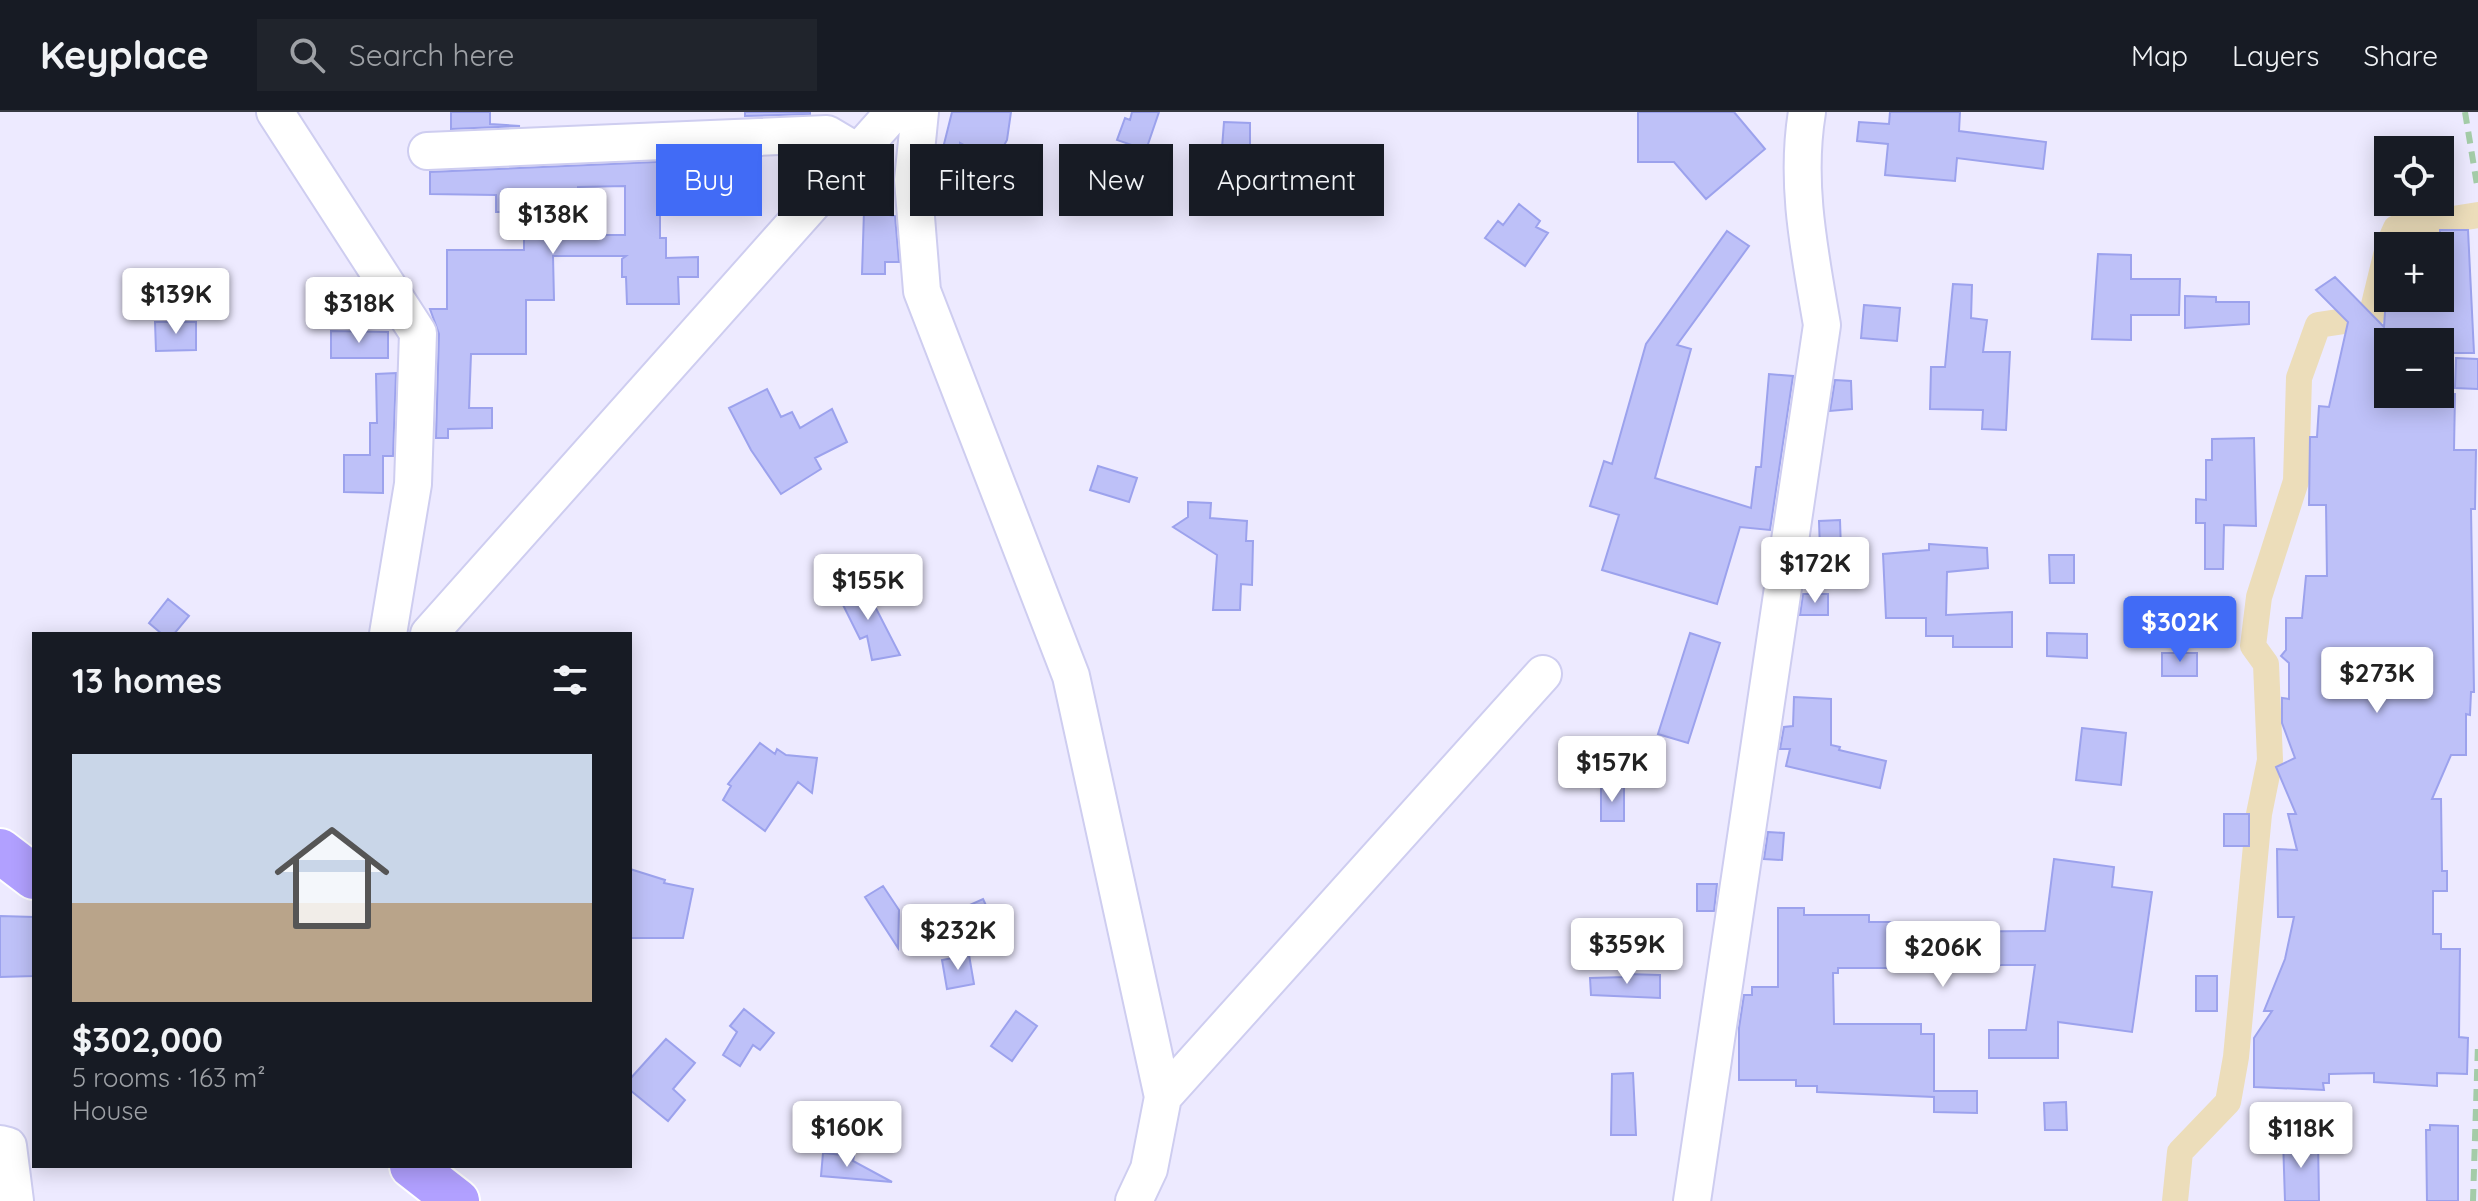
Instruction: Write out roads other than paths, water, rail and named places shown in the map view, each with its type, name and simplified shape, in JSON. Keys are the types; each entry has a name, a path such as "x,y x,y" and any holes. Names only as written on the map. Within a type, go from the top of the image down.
{"main road":[{"path":"0,851 32,875"},
{"path":"415,1168 457,1201"}],"street":[{"path":"275,112 418,333 413,484 388,632"},
{"path":"1692,1201 1822,325 1806,229 1800,153 1807,112"},
{"path":"427,151 827,134 904,117"},
{"path":"870,144 904,117"},
{"path":"904,117 913,180 922,291 1071,676 1163,1097 1149,1169 1134,1201"},
{"path":"827,134 844,144"},
{"path":"431,632 803,216"},
{"path":"1163,1097 1543,674"},
{"path":"0,1144 8,1146 15,1201"}],"waterway":[{"path":"2394,232 2396,228 2478,215"},
{"path":"2175,1201 2180,1152 2228,1102 2236,1057 2259,814 2270,760 2266,664 2253,646 2259,597 2296,481 2299,378 2318,325 2371,317 2374,305"}],"railway":[{"path":"2465,112 2478,191"},
{"path":"2473,1201 2478,1044"}]}
